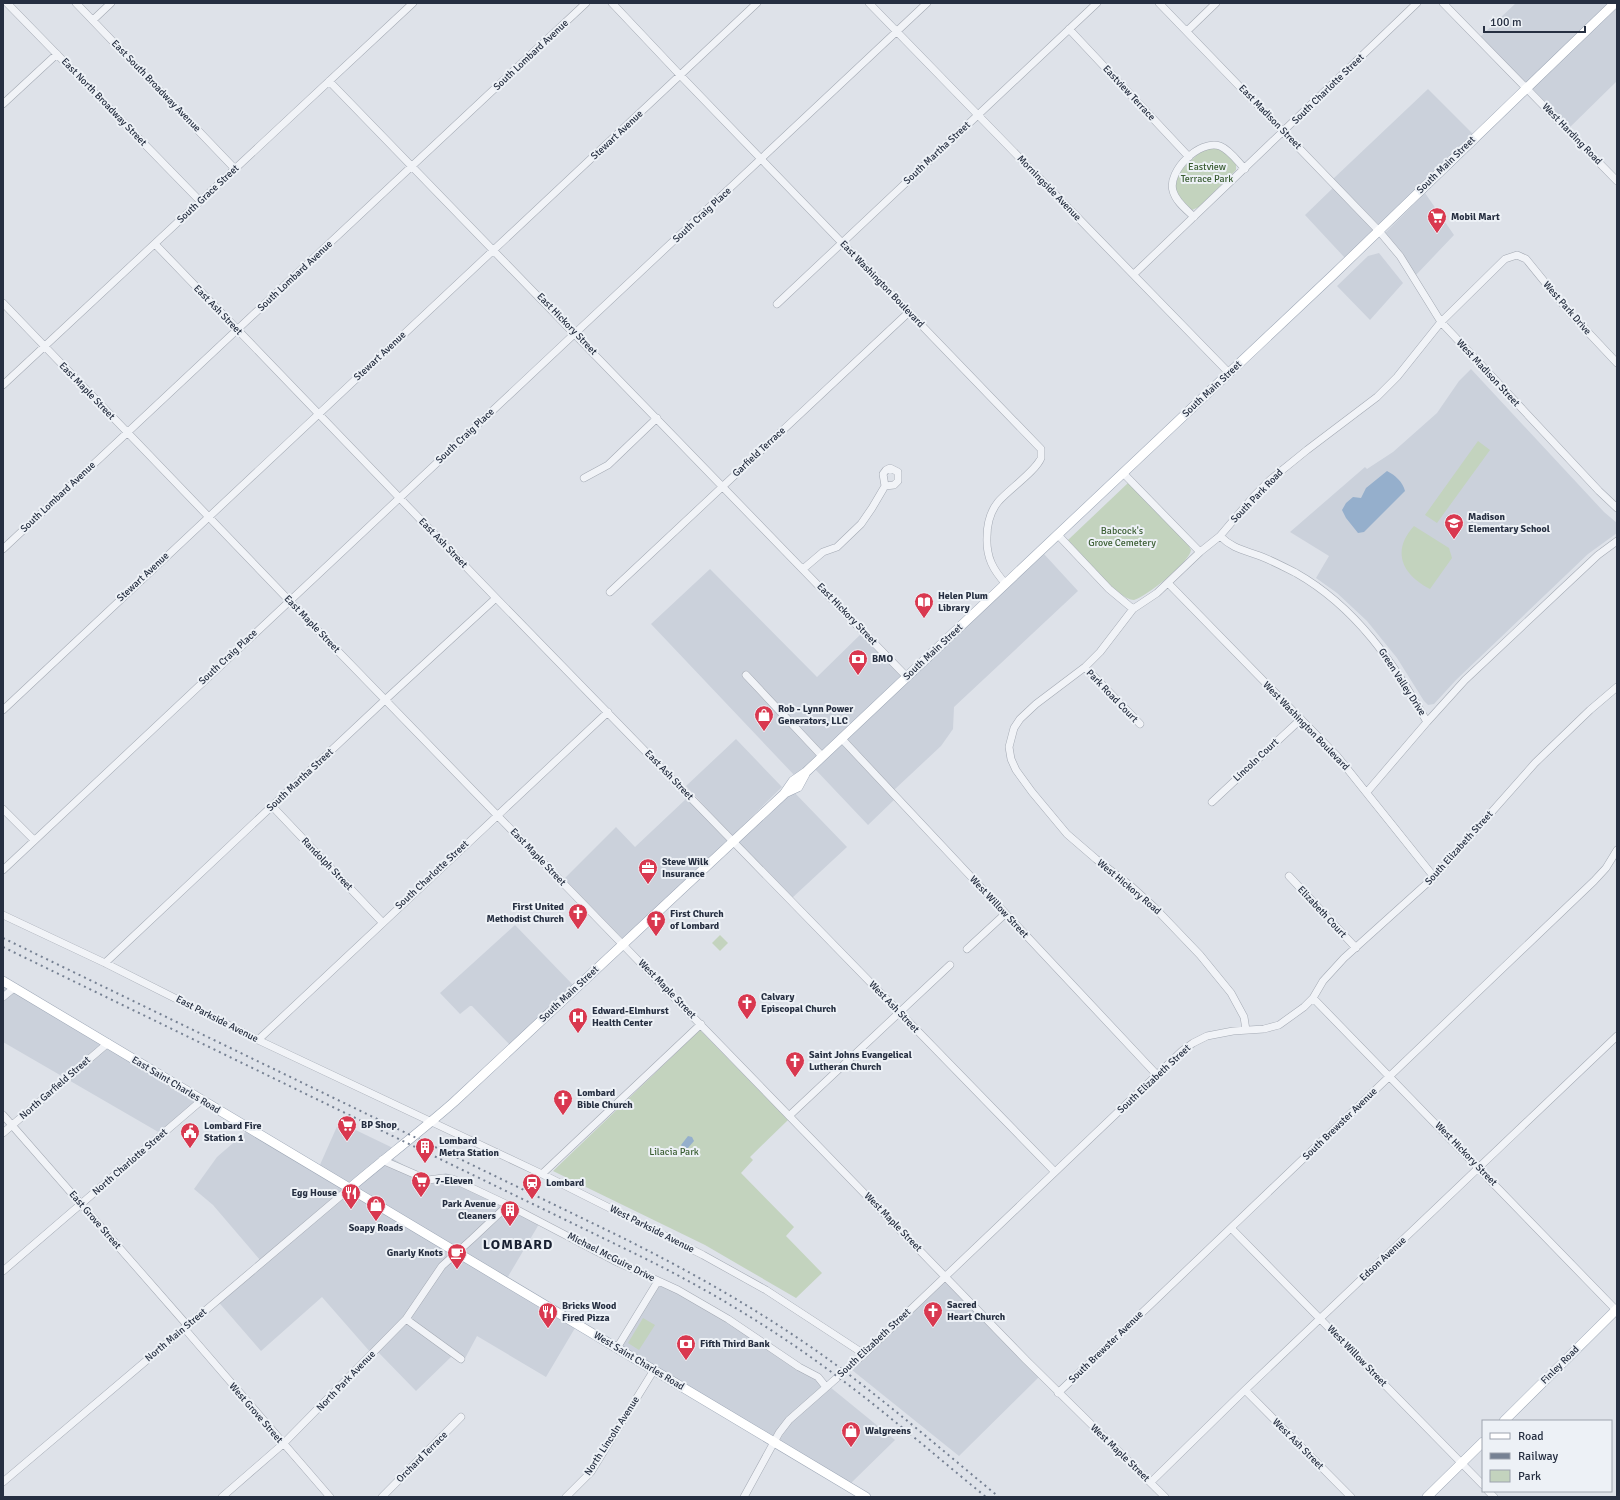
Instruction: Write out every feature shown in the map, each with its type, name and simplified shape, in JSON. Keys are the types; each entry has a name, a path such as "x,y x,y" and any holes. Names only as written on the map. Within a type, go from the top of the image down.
{"main road":[{"name":"South Main Street","path":"350,1188 382,1160 431,1122 624,944 784,794 793,781 806,772 1379,231 1615,3"},
{"name":"East Saint Charles Road","path":"3,981 350,1188"},
{"name":"West Saint Charles Road","path":"350,1188 866,1497"},
{"name":"Finley Road","path":"1505,1420 1617,1310"},
{"path":"1427,1497 1482,1443"}],"street":[{"name":"East North Broadway Street","path":"7,3 200,201"},
{"name":"East South Broadway Avenue","path":"76,3 235,168"},
{"path":"93,20 111,3"},
{"name":"South Grace Street","path":"3,384 413,3"},
{"name":"South Lombard Avenue","path":"3,549 586,3"},
{"name":"East Washington Boulevard","path":"612,3 680,76 762,159 1041,449 1040,458 1036,466 997,503 989,521 986,542 990,564 1006,584"},
{"name":"Stewart Avenue","path":"3,710 208,516 758,3"},
{"name":"Morningside Avenue","path":"869,3 1229,373"},
{"name":"South Craig Place","path":"3,870 927,3"},
{"name":"South Martha Street","path":"777,304 1098,3"},
{"name":"East Madison Street","path":"1160,3 1379,231"},
{"path":"1187,31 1216,3"},
{"name":"South Charlotte Street","path":"1134,274 1417,3"},
{"name":"West Harding Road","path":"1443,3 1617,181"},
{"name":"Eastview Terrace","path":"1069,29 1189,157"},
{"path":"3,104 57,54"},
{"name":"East Hickory Street","path":"329,81 723,485 907,677"},
{"path":"1194,218 1178,201 1172,190 1172,182 1176,170 1189,157 1204,146 1218,145 1227,151 1245,169"},
{"name":"West Madison Street","path":"1379,231 1400,256 1441,322 1615,503"},
{"name":"East Ash Street","path":"154,244 733,841"},
{"name":"South Park Road","path":"1009,747 1014,728 1020,719 1036,704 1085,667 1100,652 1132,609 1156,593 1200,552 1220,536 1254,496 1284,467 1366,406 1388,387 1417,354 1441,322 1505,259 1517,255"},
{"name":"West Park Drive","path":"1517,255 1529,262 1570,313 1617,363"},
{"name":"East Maple Street","path":"3,303 497,815 624,944"},
{"name":"Garfield Terrace","path":"610,592 909,312"},
{"path":"584,478 608,464 657,418"},
{"path":"1123,473 1200,552"},
{"path":"803,569 823,552 838,547 861,524 885,486"},
{"path":"1058,535 1109,589 1132,609"},
{"name":"Green Valley Drive","path":"1220,536 1233,547 1261,556 1298,574 1335,601 1363,627 1383,651 1404,682 1427,722"},
{"name":"Green Valley Drive","path":"1366,792 1465,680 1598,555 1617,541"},
{"name":"West Washington Boulevard","path":"1168,583 1337,756 1434,877"},
{"name":"South Martha Street","path":"105,963 386,699 496,598"},
{"name":"Park Road Court","path":"1085,667 1140,724"},
{"path":"746,675 822,756"},
{"name":"South Elizabeth Street","path":"744,1497 774,1442 789,1420 864,1354 1157,1075 1193,1043 1207,1036 1233,1031 1264,1029 1279,1025 1314,998 1324,981 1356,948 1434,877 1535,763 1590,710 1617,687"},
{"name":"South Charlotte Street","path":"258,1040 382,922 608,712"},
{"name":"Lincoln Court","path":"1212,802 1301,718"},
{"name":"West Willow Street","path":"842,738 1157,1075"},
{"name":"West Hickory Road","path":"1009,747 1011,759 1016,770 1060,826 1077,843 1132,887 1155,908 1210,967 1231,993 1244,1017 1246,1030"},
{"name":"Randolph Street","path":"272,806 382,922"},
{"path":"3,809 34,840"},
{"name":"West Ash Street","path":"733,841 1055,1172"},
{"name":"South Brewster Avenue","path":"1058,1392 1594,881 1606,868 1617,850"},
{"name":"Elizabeth Court","path":"1289,876 1356,948"},
{"path":"967,949 1005,914"},
{"name":"East Parkside Avenue","path":"3,915 105,963 258,1040 431,1122"},
{"name":"West Maple Street","path":"624,944 1058,1392 1165,1497"},
{"path":"790,1115 950,965"},
{"path":"3,997 14,988"},
{"name":"West Hickory Street","path":"1314,998 1617,1310"},
{"path":"542,1174 701,1024"},
{"name":"Edson Avenue","path":"1151,1482 1245,1390 1617,1036"},
{"name":"North Garfield Street","path":"3,1133 108,1043"},
{"name":"North Charlotte Street","path":"3,1271 202,1100"},
{"name":"East Grove Street","path":"3,1115 81,1204 185,1327"},
{"name":"West Parkside Avenue","path":"431,1122 542,1174 728,1268 802,1312 864,1354"},
{"name":"Michael McGuire Drive","path":"382,1160 428,1180 443,1178 453,1179 508,1205 613,1260 678,1290 728,1319 799,1367 818,1377 826,1387"},
{"name":"North Main Street","path":"3,1482 350,1188"},
{"name":"North Park Avenue","path":"222,1497 283,1444 406,1319 442,1266 508,1205"},
{"name":"West Willow Street","path":"1231,1228 1482,1484"},
{"path":"617,1348 658,1281"},
{"path":"406,1319 461,1359"},
{"name":"West Grove Street","path":"185,1327 283,1444 330,1497"},
{"name":"North Lincoln Avenue","path":"566,1497 591,1472 654,1370"},
{"name":"West Ash Street","path":"1245,1390 1351,1497"},
{"name":"Orchard Terrace","path":"382,1497 461,1417"}],"shaded area":[{"path":"1516,3 1611,3 1527,84 1480,37"},
{"path":"1617,7 1617,81 1565,132 1526,93"},
{"path":"1428,89 1474,135 1380,226 1333,179"},
{"path":"1334,187 1375,230 1345,258 1305,215"},
{"path":"1425,193 1454,235 1416,275 1385,233"},
{"path":"1379,253 1403,283 1370,320 1337,286 1368,256"},
{"name":"Madison Elementary School","path":"1471,369 1604,512 1617,523 1617,533 1588,554 1456,680 1434,704 1428,705 1397,658 1367,621 1337,593 1316,578 1329,556 1290,532 1365,467 1367,469 1393,452 1437,413 1459,381"},
{"path":"1044,554 1078,591 954,707 953,729 941,746 894,790 846,739"},
{"path":"710,569 817,677 865,630 906,672 795,776 651,624"},
{"path":"736,739 782,787 732,836 686,786"},
{"path":"841,742 895,799 868,825 814,768"},
{"path":"792,790 847,847 792,898 737,841"},
{"path":"687,798 727,840 624,940 564,879 616,827 635,847"},
{"path":"515,925 574,986 509,1044 472,1006 460,1014 440,993"},
{"path":"3,985 196,1101 160,1133 3,1042"},
{"path":"339,1122 393,1148 349,1184 319,1167"},
{"path":"247,1131 575,1328 546,1377 477,1336 462,1364 452,1356 416,1391 379,1353 371,1353 322,1297 261,1351 215,1298 260,1260 213,1205 194,1189 217,1157"},
{"path":"390,1157 419,1174 429,1177 446,1173 542,1219 506,1280 354,1188"},
{"path":"946,1281 1039,1377 959,1456 852,1370"},
{"path":"655,1282 703,1306 816,1378 822,1386 785,1420 773,1438 617,1345"},
{"path":"830,1387 895,1440 850,1484 779,1441 791,1422"}],"green space":[{"name":"Eastview Terrace Park","path":"1216,148 1225,152 1236,164 1236,170 1199,207 1192,210 1176,193 1175,181 1181,170 1198,154 1205,149"},
{"path":"1478,441 1490,450 1437,523 1425,515"},
{"name":"Babcock's Grove Cemetery","path":"1128,483 1188,544 1191,550 1183,562 1167,578 1148,593 1134,600 1127,598 1109,584 1068,540"},
{"path":"1414,526 1449,548 1452,558 1430,589 1412,577 1403,562 1403,544 1407,535"},
{"path":"720,935 728,943 720,951 712,943"},
{"name":"Lilacia Park","path":"700,1030 788,1120 750,1157 753,1160 741,1173 794,1227 786,1236 822,1273 796,1298 705,1245 553,1171"},
{"path":"643,1318 655,1325 639,1350 628,1343"}],"water":[{"path":"1387,471 1398,479 1405,491 1364,532 1358,533 1346,518 1342,510 1346,503 1353,497 1361,498 1366,488"},
{"path":"688,1136 692,1137 694,1141 688,1148 684,1149 681,1145"}],"railway":[{"path":"3,938 617,1235 725,1292 803,1341 850,1375 999,1497"},
{"path":"3,947 668,1270 743,1312 815,1360 876,1406 986,1497"}],"place":[{"name":"Mobil Mart","path":"1437,234"},
{"name":"Madison Elementary School","path":"1454,540"},
{"name":"Helen Plum Library","path":"924,619"},
{"name":"BMO","path":"858,676"},
{"name":"Rob - Lynn Power Generators, LLC","path":"764,732"},
{"name":"Steve Wilk Insurance","path":"648,885"},
{"name":"First United Methodist Church","path":"578,930"},
{"name":"First Church of Lombard","path":"656,937"},
{"name":"Calvary Episcopal Church","path":"747,1020"},
{"name":"Edward-Elmhurst Health Center","path":"578,1034"},
{"name":"Saint Johns Evangelical Lutheran Church","path":"795,1078"},
{"name":"Lombard Bible Church","path":"563,1116"},
{"name":"BP Shop","path":"347,1142"},
{"name":"Lombard Fire Station 1","path":"190,1149"},
{"name":"Lombard Metra Station","path":"425,1164"},
{"name":"7-Eleven","path":"421,1198"},
{"name":"Lombard","path":"532,1200"},
{"name":"Egg House","path":"351,1210"},
{"name":"Soapy Roads","path":"376,1222"},
{"name":"Park Avenue Cleaners","path":"510,1227"},
{"name":"Gnarly Knots","path":"457,1270"},
{"name":"Sacred Heart Church","path":"933,1328"},
{"name":"Bricks Wood Fired Pizza","path":"548,1329"},
{"name":"Fifth Third Bank","path":"686,1361"},
{"name":"Walgreens","path":"851,1448"}],"district":[{"name":"LOMBARD","path":"518,1244"}]}
